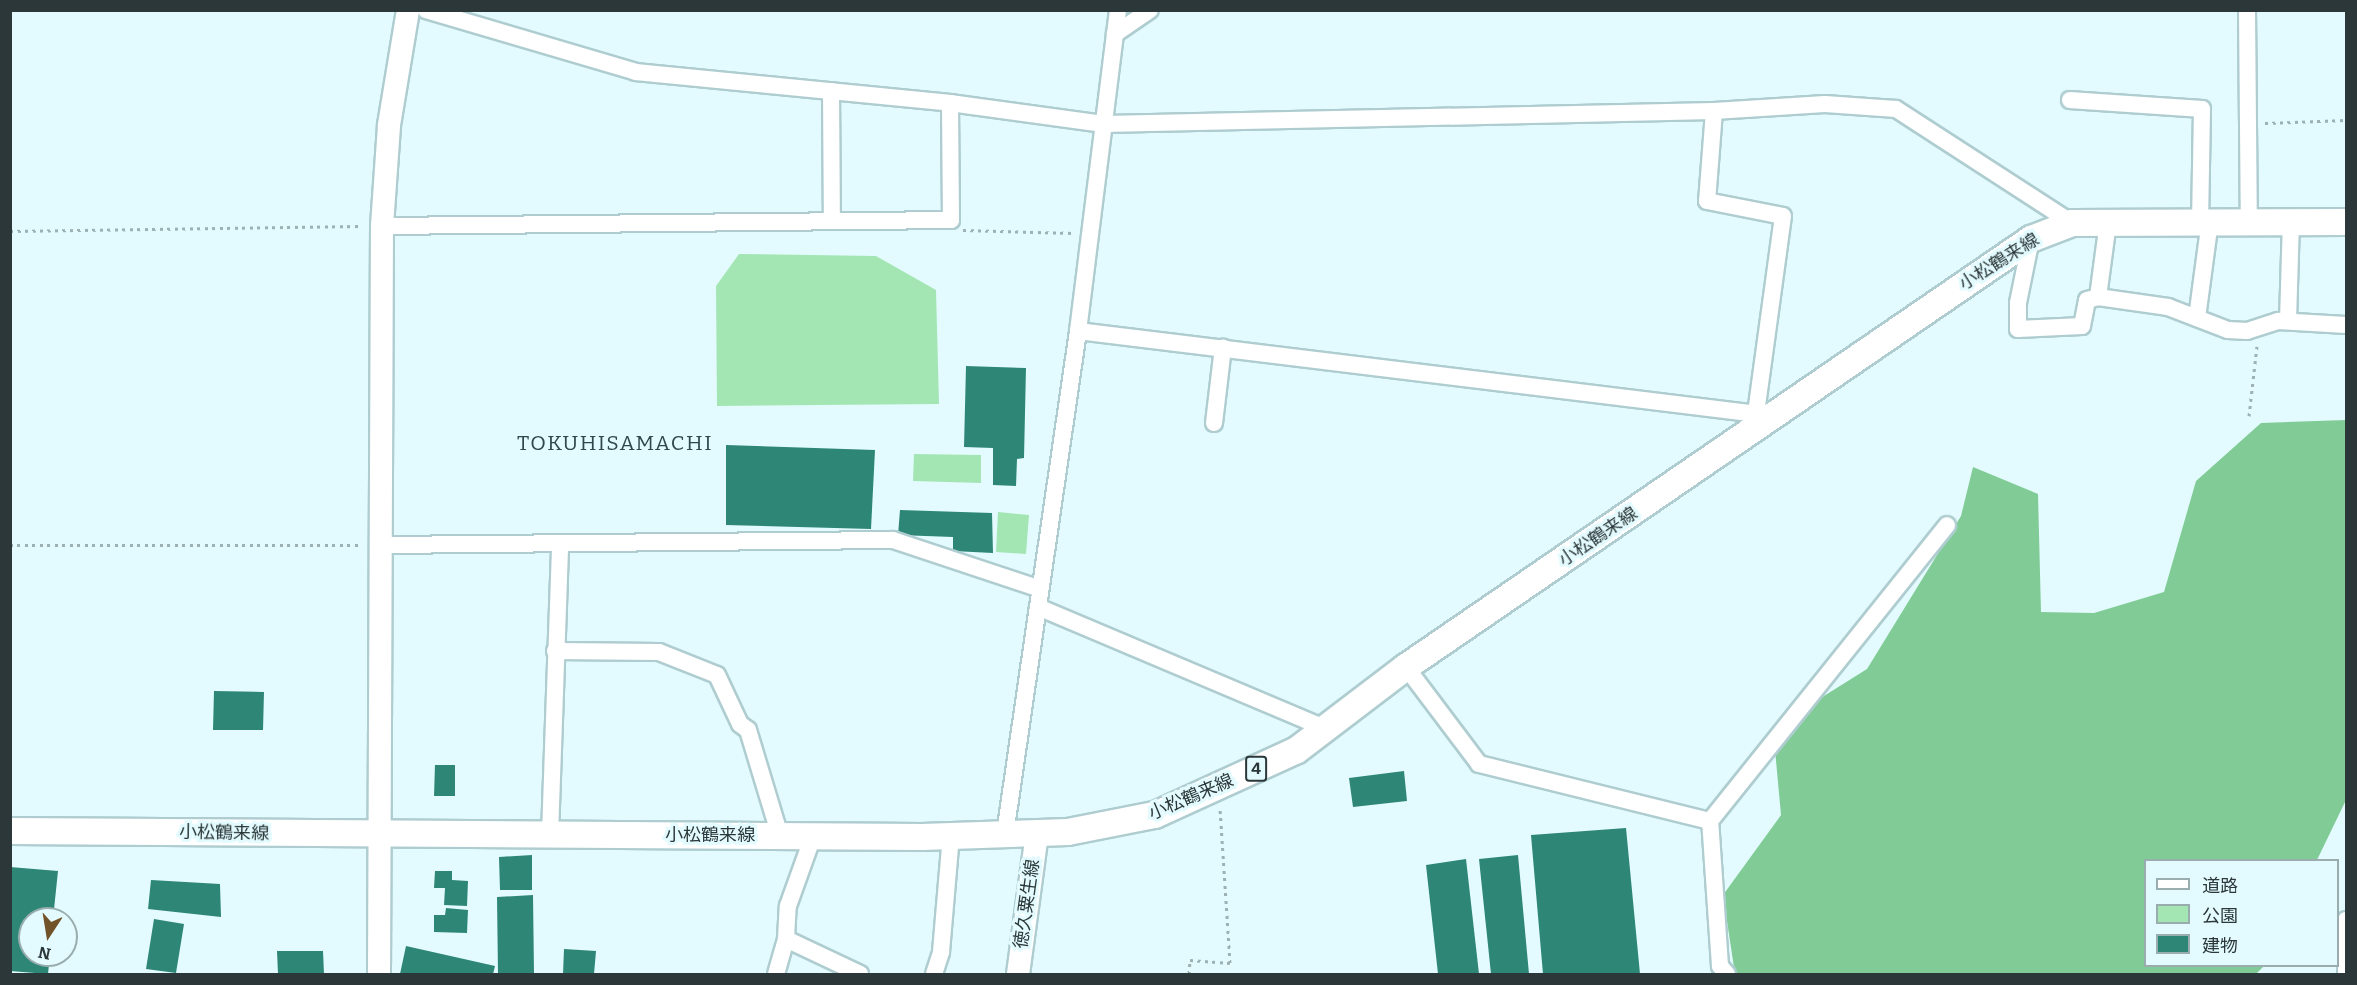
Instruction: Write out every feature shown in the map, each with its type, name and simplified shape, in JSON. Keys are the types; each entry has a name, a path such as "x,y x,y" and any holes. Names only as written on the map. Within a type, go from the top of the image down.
{"main road":[{"name":"小松鶴来線","path":"10,831 378,835 951,836 1068,832 1155,815 1297,750 1406,667 1766,415 2031,239 2072,223 2249,220 2346,222"}],"street":[{"path":"379,975 382,226 389,125 408,10"},
{"path":"426,10 636,72 950,103 1104,124 1714,111 1825,104 1896,109 2072,223"},
{"path":"1005,834 1078,331 1118,10"},
{"path":"1115,34 1150,10"},
{"path":"2247,10 2251,123 2249,220"},
{"path":"831,91 832,221"},
{"path":"2070,100 2202,109 2205,221 2198,318"},
{"path":"382,226 951,220 950,103"},
{"path":"1078,331 1766,415 1783,216 1707,201 1714,111"},
{"path":"2288,321 2291,221"},
{"path":"2098,297 2108,222"},
{"path":"2031,239 2018,303 2018,329 2082,326 2087,300 2098,297 2168,307 2228,330 2247,332 2288,321 2346,325"},
{"path":"1214,423 1224,348"},
{"path":"1727,975 1720,966 1710,821 1947,525"},
{"path":"381,545 560,546 893,540 1040,590"},
{"path":"550,835 560,546"},
{"path":"1038,607 1325,728"},
{"path":"555,651 659,652 717,675 740,724 748,730 780,836"},
{"path":"1406,667 1479,764 1710,821"},
{"name":"徳久粟生線","path":"1018,975 1037,833"},
{"path":"776,975 786,939 788,906 813,836"},
{"path":"934,975 941,952 951,836"},
{"path":"2346,920 2346,975"},
{"path":"786,939 860,975"}],"path":[{"path":"2251,123 2346,120"},
{"path":"951,220 961,230 1090,234"},
{"path":"10,231 382,226"},
{"path":"2249,416 2259,327"},
{"path":"10,545 381,545"},
{"path":"1189,975 1190,960 1230,963 1218,786"}],"green space":[{"path":"739,254 876,256 936,290 939,404 717,406 716,286"},
{"path":"2346,420 2346,800 2317,859 2144,859 2144,967 2263,967 2256,974 1735,974 1723,895 1781,815 1773,728 1867,669 1961,516 1973,467 2038,494 2041,612 2094,613 2164,592 2196,481 2261,423"},
{"path":"914,454 981,455 981,483 913,481"},
{"path":"998,512 1029,515 1026,554 996,552"}],"building":[{"path":"966,366 1026,368 1024,458 1017,459 1016,486 993,485 993,448 964,447"},
{"path":"726,445 875,450 871,529 726,525"},
{"path":"900,510 992,513 993,553 953,551 953,537 898,535"},
{"path":"214,691 264,692 263,730 213,730"},
{"path":"435,765 455,765 455,796 434,796"},
{"path":"1404,771 1407,801 1353,807 1349,778"},
{"path":"1626,828 1640,974 1543,974 1531,835"},
{"path":"532,855 532,890 500,890 499,857"},
{"path":"1518,855 1529,974 1491,974 1479,859"},
{"path":"1466,859 1479,974 1438,974 1426,865"},
{"path":"10,867 58,871 54,907 18,907 18,967 49,967 48,974 10,971"},
{"path":"435,871 452,871 452,880 468,881 467,906 444,905 445,888 434,888"},
{"path":"151,880 220,884 221,917 148,909"},
{"path":"533,895 534,974 498,974 497,897"},
{"path":"446,908 468,910 467,933 434,932 434,915 445,915"},
{"path":"154,919 184,924 176,973 146,969"},
{"path":"406,946 495,966 493,974 400,974"},
{"path":"564,949 596,951 594,974 563,974"},
{"path":"277,951 323,951 324,974 278,974"}],"district":[{"name":"TOKUHISAMACHI","path":"615,443"}]}
